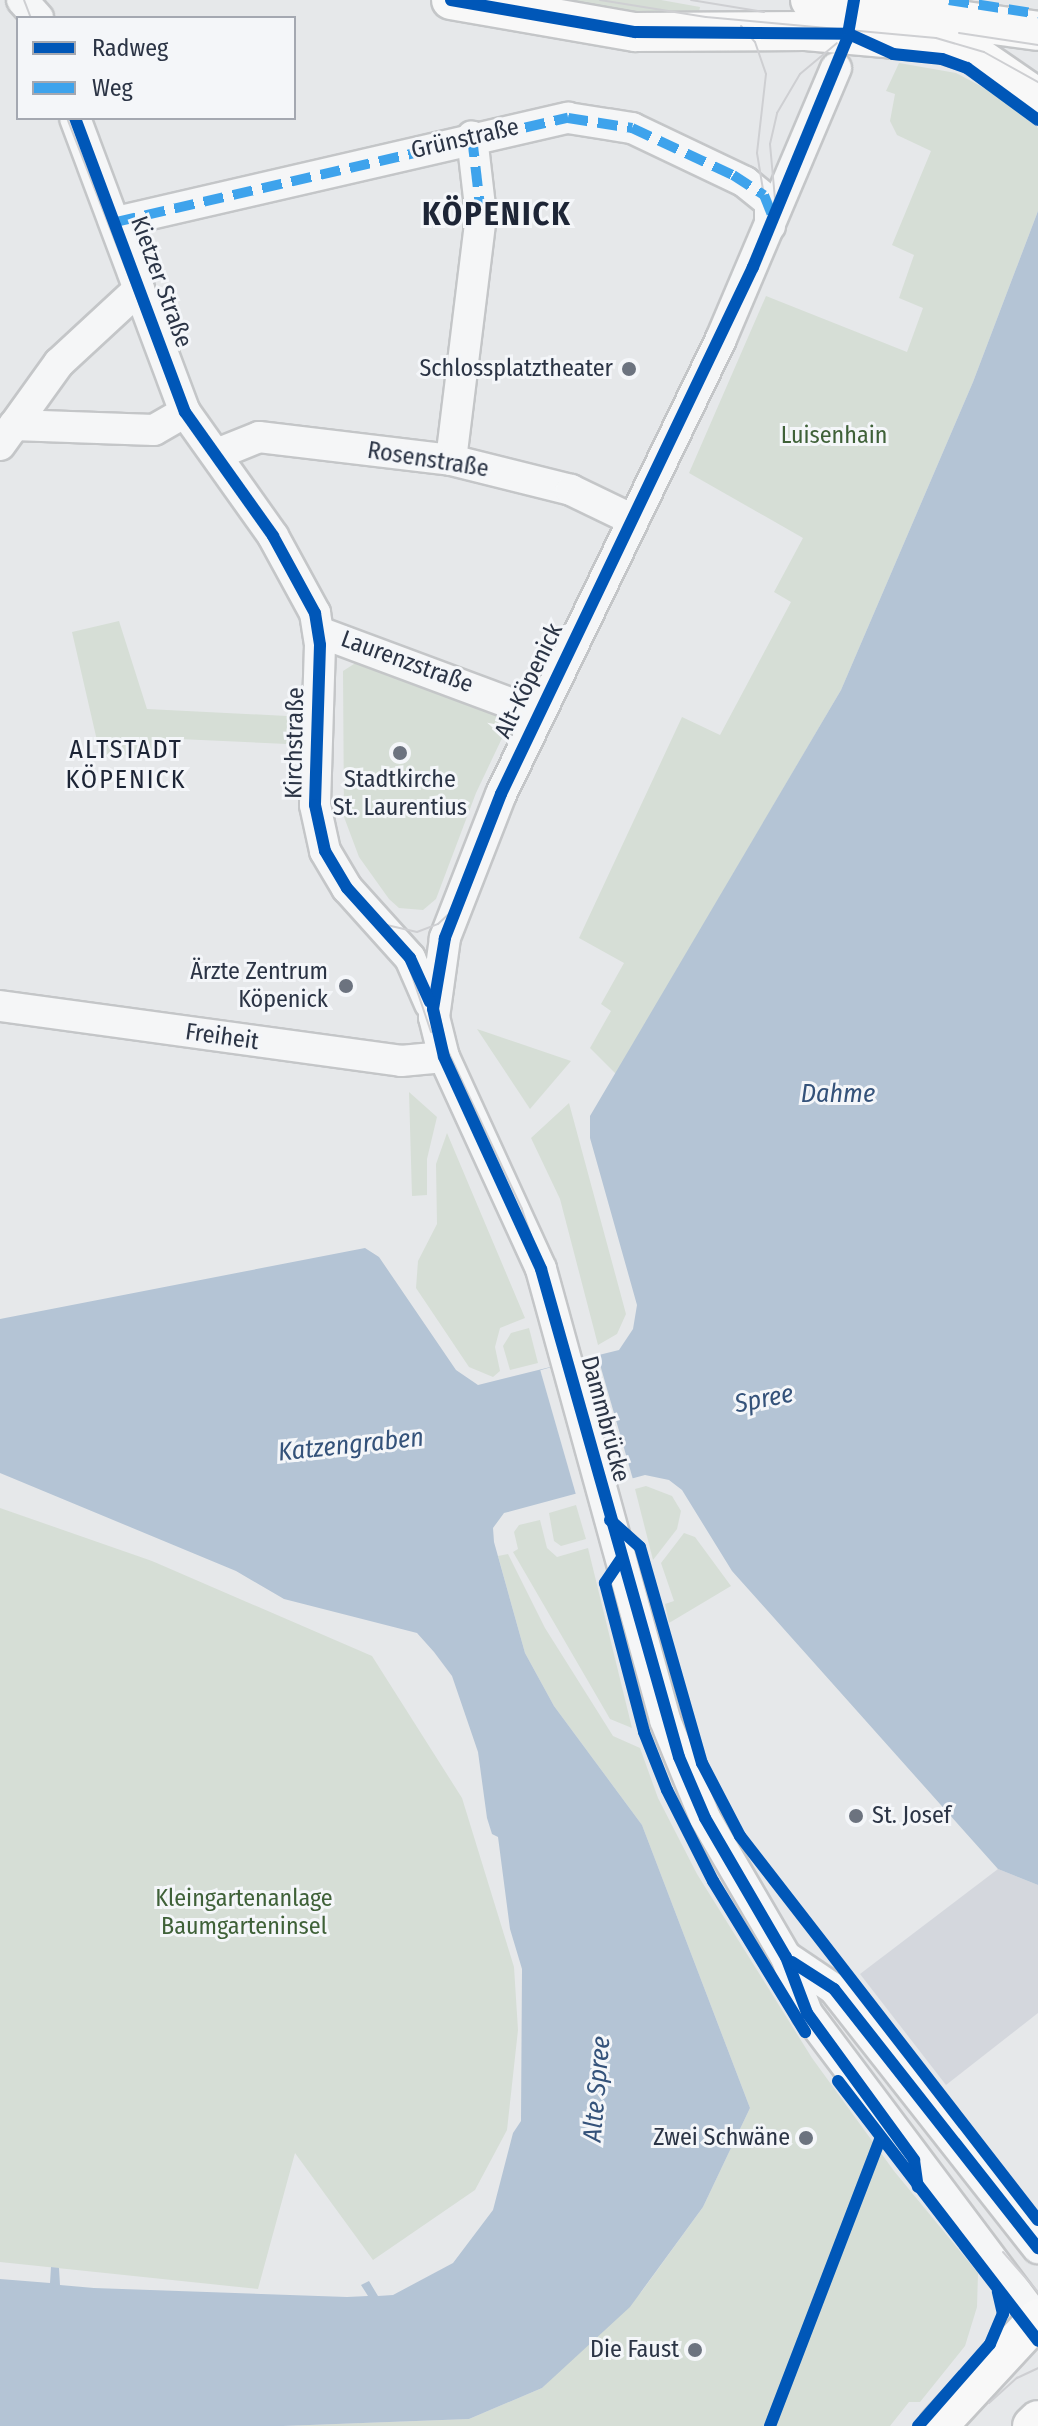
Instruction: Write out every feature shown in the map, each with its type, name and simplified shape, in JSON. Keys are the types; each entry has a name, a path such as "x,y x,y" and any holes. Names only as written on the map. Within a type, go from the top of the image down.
{"main road":[{"path":"451,0 635,32 806,31 933,42 971,52 1033,92"},
{"path":"810,0 1038,31"},
{"path":"938,2426 1038,2319"},
{"path":"1032,2426 1038,2420"}],"street":[{"name":"Alt-Köpenick","path":"558,1330 529,1234 444,1057 435,1025 437,972 455,912 537,713 633,520 768,232 836,68"},
{"name":"Grünstraße","path":"116,222 472,137 568,118 632,128 759,190 773,210 768,232"},
{"name":"Kietzer Straße","path":"76,120 185,412 217,454"},
{"path":"451,460 481,215 472,137"},
{"path":"7,435 59,363 139,289"},
{"path":"7,435 154,430 185,412"},
{"name":"Rosenstraße","path":"217,454 259,437 451,460 571,490 633,520"},
{"name":"Kirchstraße","path":"217,454 302,585 319,632 317,823 338,874 419,974 435,1025"},
{"name":"Laurenzstraße","path":"319,632 537,713"},
{"path":"386,930 425,935 440,929 455,912"},
{"name":"Freiheit","path":"0,1006 409,1062 444,1057"},
{"name":"Dammbrücke","path":"558,1330 679,1757 705,1818 786,1957 807,2013 1038,2319"},
{"path":"786,1957 834,1989 1027,2211 1038,2248"}],"shaded area":[{"path":"998,1869 1038,1885 1038,2013 946,2085 860,1974"}],"green space":[{"path":"525,0 661,0 700,7 697,22"},
{"name":"Luisenhain","path":"899,63 956,73 992,92 1038,128 1038,211 973,382 841,690 616,1074 590,1048 611,1011 601,1004 624,963 579,938 682,717 720,735 791,602 774,592 803,538 689,473 766,296 907,352 923,308 899,298 914,255 892,245 931,151 897,135 890,121 895,94 886,91"},
{"path":"119,621 147,709 287,716 287,744 157,738 160,751 101,758 72,632"},
{"path":"365,657 513,715 476,793 436,899 423,910 399,908 389,899 359,857 344,817 343,671"},
{"path":"477,1029 571,1061 530,1109"},
{"path":"409,1092 437,1117 427,1159 427,1195 412,1196"},
{"path":"569,1103 626,1314 617,1334 598,1345 560,1199 531,1138"},
{"path":"447,1133 525,1318 500,1328 495,1347 500,1371 493,1377 469,1367 416,1288 418,1261 437,1224 436,1164"},
{"path":"529,1328 538,1363 510,1370 503,1346 511,1333"},
{"path":"646,1486 672,1496 681,1511 677,1529 653,1560 635,1489"},
{"path":"576,1505 586,1539 561,1546 554,1541 549,1513"},
{"name":"Kleingartenanlage Baumgarteninsel","path":"0,1508 152,1561 372,1656 462,1798 514,1967 518,2030 507,2130 475,2190 373,2260 295,2153 258,2289 0,2262"},
{"path":"540,1520 547,1548 557,1557 588,1548 632,1728 610,1719 513,1552 518,1549 514,1532 519,1525"},
{"path":"684,1533 695,1537 731,1586 669,1623 665,1604 674,1601 661,1563"},
{"path":"508,1554 545,1628 613,1736 640,1748 658,1798 697,1874 812,2058 894,2171 978,2273 977,2307 965,2346 920,2402 909,2402 890,2426 283,2426 469,2419 542,2388 642,2291 703,2207 750,2108 642,1825 554,1706 525,1653 498,1556"}],"water":[{"path":"1038,211 1038,1885 998,1869 732,1571 682,1490 669,1480 645,1475 504,1513 493,1528 494,1542 525,1653 554,1706 642,1825 750,2108 703,2207 630,2307 542,2388 469,2419 283,2426 0,2426 0,2279 50,2283 51,2267 59,2268 60,2285 347,2297 368,2296 361,2285 369,2281 378,2296 393,2295 453,2263 493,2210 513,2133 521,2121 522,1969 510,1929 498,1837 492,1834 487,1818 478,1752 452,1676 434,1652 417,1633 284,1599 236,1571 0,1473 0,1319 365,1248 379,1257 456,1370 478,1385 619,1350 633,1329 637,1305 590,1138 590,1116 841,690 973,382"}],"pier":[{"path":"597,1354 634,1482 577,1498 540,1370"}],"tram line":[{"path":"24,0 30,16"},
{"path":"600,0 706,17 936,38 984,52 1038,82"},
{"path":"691,0 764,12"},
{"path":"741,26 755,42 766,74 757,153 766,208"},
{"path":"959,33 1038,45"},
{"path":"563,1329 522,1209 446,1047 437,1003 440,960 516,759 707,373 770,230 775,199 770,144 777,113 800,74 837,43"},
{"path":"68,120 179,405 273,536 308,598 319,652 315,805 322,843 349,895 407,961 431,1032"},
{"path":"378,923 417,932 438,924 453,910"},
{"path":"1003,2252 1038,2292"},
{"path":"989,2403 1017,2378 1038,2368"}],"marked path":[{"path":"949,0 1038,14"},
{"path":"116,222 568,118 632,128 733,175 764,195 773,217"},
{"path":"472,137 481,215"}],"cycle path":[{"path":"451,0 635,32 849,34 893,54 942,59 967,68 1038,120"},
{"path":"854,0 847,39 753,267 501,794 445,938 433,1009 444,1057 541,1269 679,1757 705,1818 786,1957 807,2013 914,2160 918,2187"},
{"path":"76,120 185,412 273,536 315,613 320,645 315,805 325,851 347,888 410,958 430,1002"},
{"path":"610,1520 640,1547 702,1763 740,1836 1038,2220"},
{"path":"621,1559 605,1583 644,1732 667,1790 713,1881 805,2032"},
{"path":"792,1962 834,1989 1038,2248"},
{"path":"838,2081 1038,2341"},
{"path":"770,2426 880,2140"},
{"path":"918,2426 990,2344 1003,2314 998,2292"}],"place":[{"name":"Schlossplatztheater","path":"629,369"},
{"name":"Stadtkirche St. Laurentius","path":"400,753"},
{"name":"Ärzte Zentrum Köpenick","path":"346,986"},
{"name":"St. Josef","path":"856,1816"},
{"name":"Zwei Schwäne","path":"806,2138"},
{"name":"Die Faust","path":"695,2350"}],"district":[{"name":"KÖPENICK","path":"497,214"},
{"name":"ALTSTADT KÖPENICK","path":"126,765"}],"water label":[{"name":"Dahme","path":"838,1094"},
{"name":"Spree","path":"764,1399"},
{"name":"Katzengraben","path":"351,1445"},
{"name":"Alte Spree","path":"597,2089"}]}
